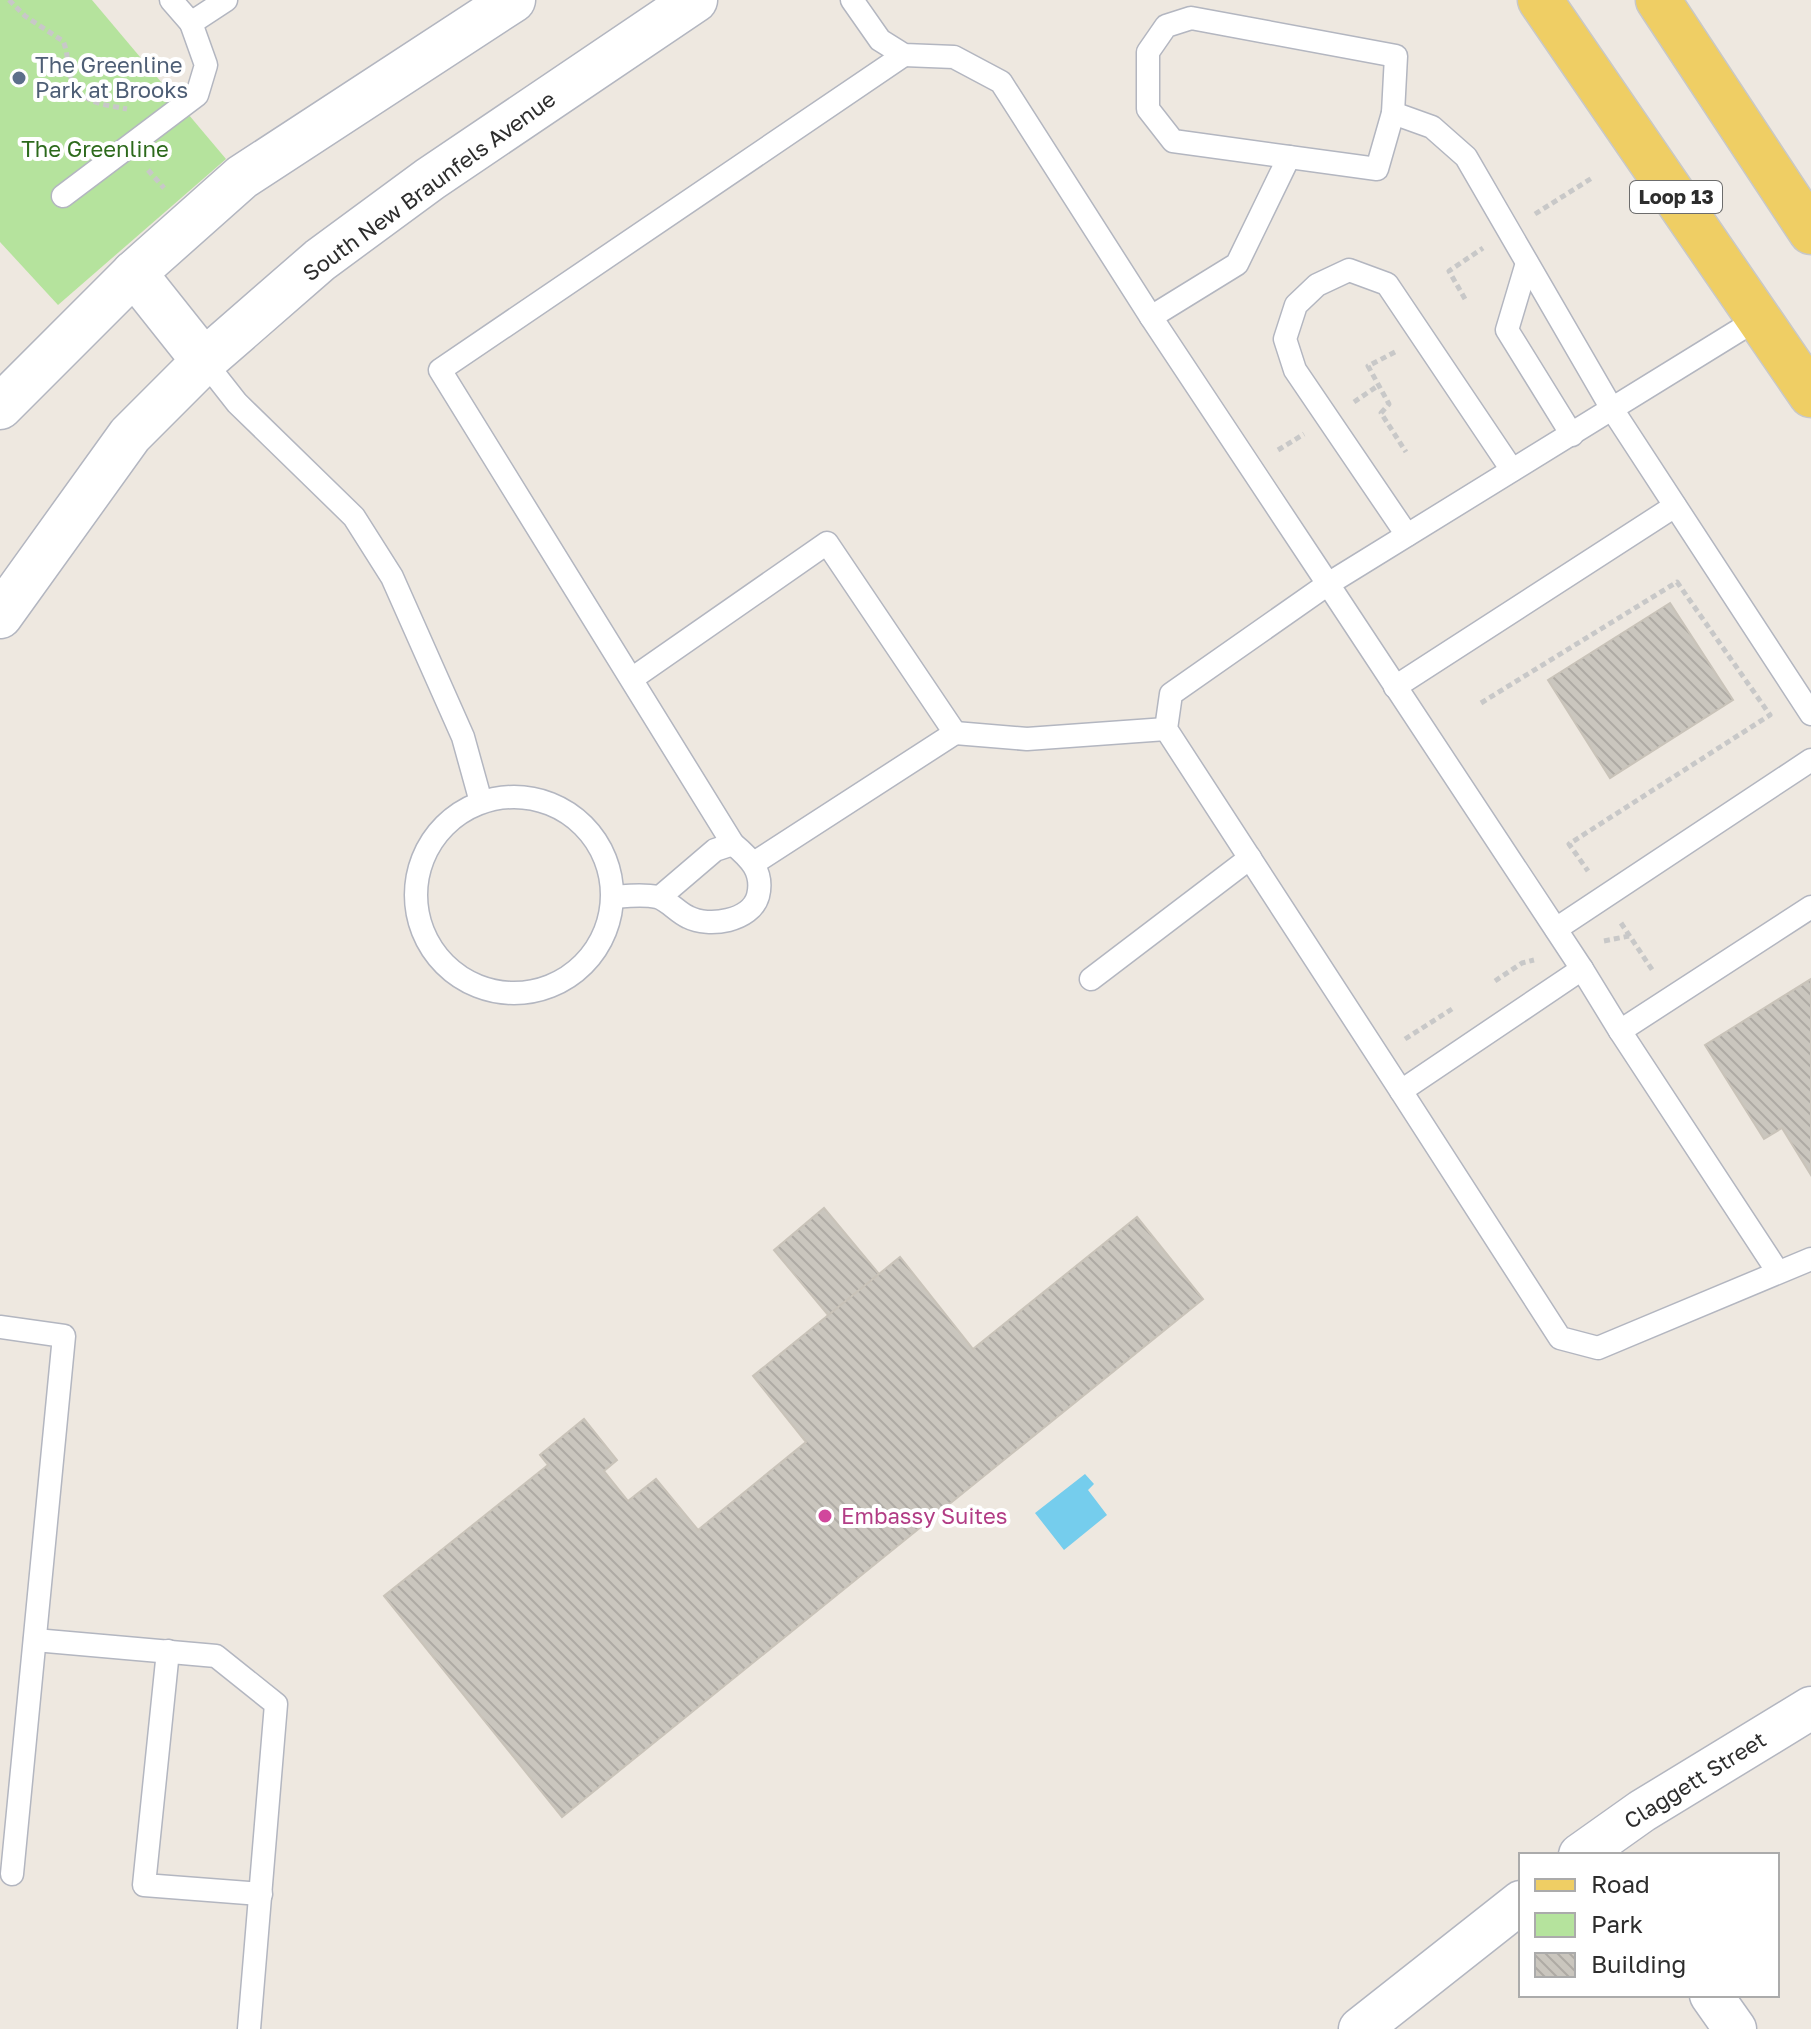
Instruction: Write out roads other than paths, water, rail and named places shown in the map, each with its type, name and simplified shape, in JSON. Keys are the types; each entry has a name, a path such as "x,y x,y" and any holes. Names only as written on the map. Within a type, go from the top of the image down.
{"main road":[{"name":"Loop 13","path":"1540,0 1811,395"},
{"path":"1658,0 1811,232"}],"street":[{"path":"0,407 134,273 242,177 513,0"},
{"name":"South New Braunfels Avenue","path":"0,616 130,435 204,361 320,260 430,179 695,0"},
{"path":"134,273 204,361"},
{"name":"Claggett Street","path":"1597,1850 1811,1708"},
{"path":"1360,2029 1519,1904"},
{"path":"1712,1997 1735,2029"}],"lane":[{"path":"63,196 143,132 197,95 206,65 191,23 171,0"},
{"path":"191,23 226,0"},
{"path":"852,0 880,40 904,55 954,57 1001,82 1151,317 1556,929 1778,1272"},
{"path":"1191,18 1396,56 1393,113 1377,169 1173,141 1148,109 1148,52 1166,26 1191,18"},
{"path":"613,897 660,897 691,919 721,921 745,916 756,903 760,887 754,863 733,844 440,370 904,55"},
{"path":"1393,113 1432,127 1466,157 1612,409 1811,714"},
{"path":"1151,317 1237,264 1289,157"},
{"path":"1527,263 1507,330 1572,435"},
{"path":"1407,535 1295,370 1285,339 1296,305 1317,285 1349,270 1387,284 1512,470"},
{"path":"1759,318 1328,584 1171,694 1166,729 1560,1338 1598,1348 1811,1259"},
{"path":"204,361 237,403 354,517 392,577 463,737 481,802"},
{"path":"1395,687 1675,506"},
{"path":"633,678 827,543 955,733"},
{"path":"754,863 955,733 1027,739 1166,729"},
{"path":"1556,929 1811,760"},
{"path":"504,797 528,798 551,804 571,815 602,851 610,873 613,897 610,921 587,962 548,988 525,994 502,993 458,976 426,940 418,917 415,893 427,848 459,813 481,802 504,797"},
{"path":"660,897 715,850 733,844"},
{"path":"1091,979 1250,858"},
{"path":"1620,1031 1811,907"},
{"path":"1401,1091 1582,969"},
{"path":"0,1327 64,1336 12,1874"},
{"path":"35,1640 216,1656 276,1704 249,2029"},
{"path":"168,1651 144,1885 261,1894"}],"water":[{"path":"1085,1474 1094,1484 1088,1490 1107,1515 1064,1550 1035,1513"}],"place":[{"name":"The Greenline Park at Brooks","path":"19,78"},
{"name":"Embassy Suites","path":"825,1516"}],"park label":[{"name":"The Greenline","path":"95,149"}]}
